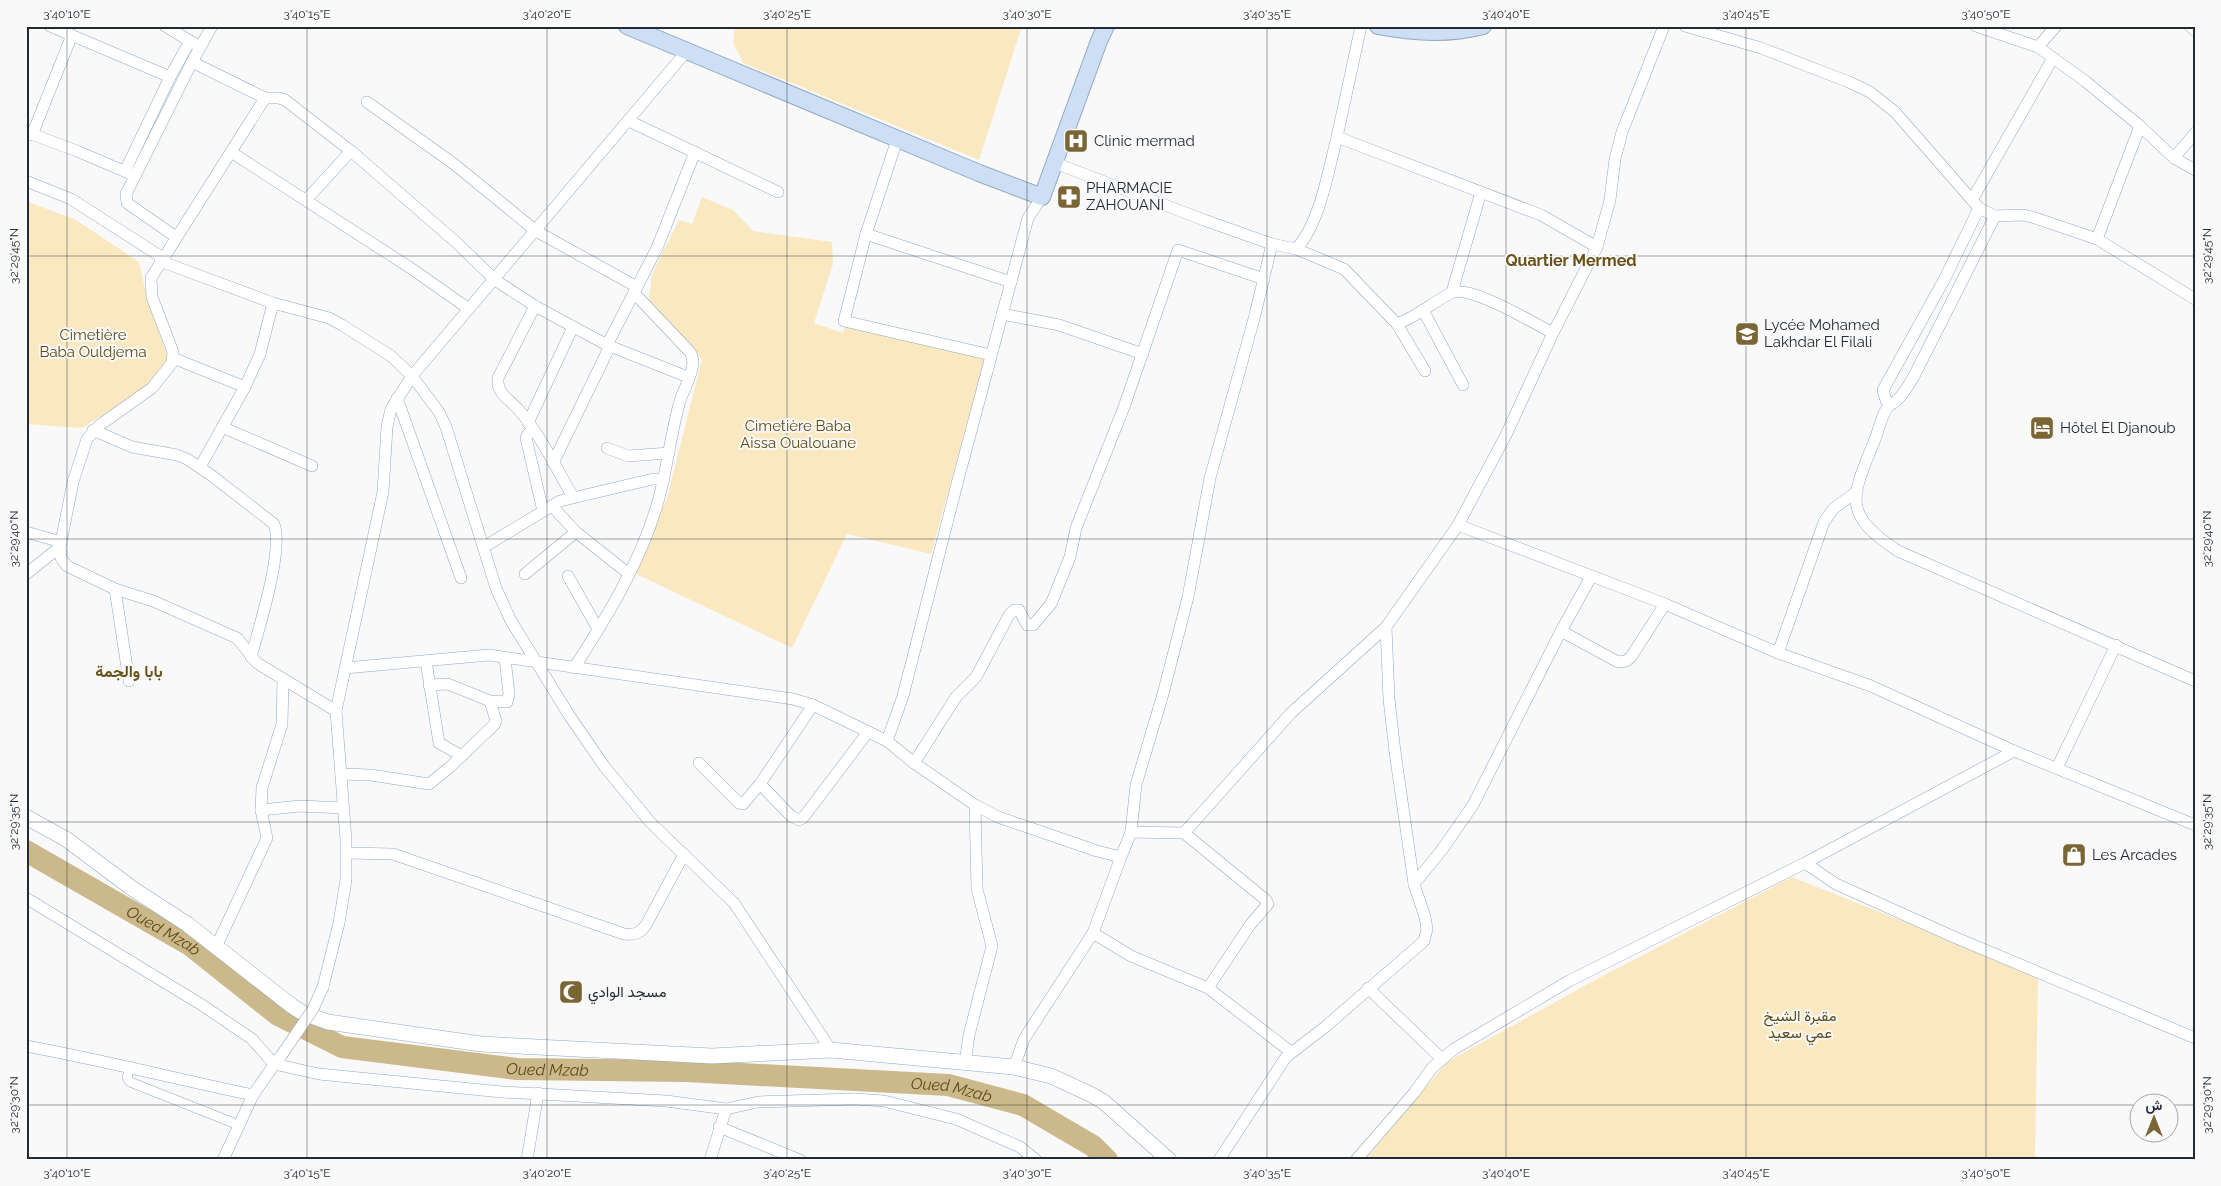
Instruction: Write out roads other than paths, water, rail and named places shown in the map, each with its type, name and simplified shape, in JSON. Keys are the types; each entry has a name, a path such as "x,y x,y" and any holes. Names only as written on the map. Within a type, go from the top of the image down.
{"main road":[{"path":"627,26 897,140 1042,197 1106,26"},
{"path":"1378,26 1402,29 1477,27"}],"street":[{"path":"50,26 170,77"},
{"path":"165,26 201,47"},
{"path":"130,174 212,26"},
{"path":"1296,249 1305,239 1314,217 1337,138 1361,26"},
{"path":"1184,833 1290,713 1386,627 1458,525 1506,435 1553,333 1597,246 1610,200 1615,160 1622,132 1664,26"},
{"path":"1684,26 1761,48 1850,82 1870,92 1895,112 1976,204 1995,216 2027,216 2097,239 2195,299"},
{"path":"1976,26 2038,47 2140,126 2174,158 2195,170"},
{"path":"2038,47 2056,26"},
{"path":"2190,26 2195,31"},
{"path":"72,35 29,134 130,174"},
{"path":"176,237 126,203 126,194 130,174 170,77 190,41"},
{"path":"222,1160 253,1095 313,1009 323,987 343,905 347,853 336,711 384,492 387,427 391,409 412,376 686,52"},
{"path":"1888,407 1883,390 1944,280 1976,204 2053,58"},
{"path":"192,62 265,98 285,100 351,151 457,243 495,280 535,306 609,345 688,377"},
{"path":"265,98 151,278 150,288 155,307 173,352 173,358 169,368 152,388 93,430 82,449 60,545 63,563 115,589 153,602 237,638 257,663 336,711"},
{"path":"367,102 454,164 536,231 635,290 693,356 694,364 680,400 657,507 629,574 574,668"},
{"path":"629,121 778,192"},
{"path":"2097,239 2140,126"},
{"path":"2174,158 2195,132"},
{"path":"1337,138 1553,220 1597,246"},
{"path":"897,140 866,234 844,316 846,323 991,355"},
{"path":"306,200 351,151"},
{"path":"231,152 412,269 469,309"},
{"path":"553,464 635,290 657,248 696,152"},
{"path":"1055,163 1272,244 1296,249 1344,269 1398,324 1425,371"},
{"path":"26,182 70,199 161,260 273,303 318,314 335,321 391,356 412,376 439,412 446,427 504,608 569,716 604,766 650,822 734,903 832,1050"},
{"path":"1452,292 1481,192"},
{"path":"887,741 903,696 1028,218 1042,197"},
{"path":"1995,216 1913,378 1898,400 1888,407 1862,469 1856,492 1856,504 1864,525 1874,535 1898,550 2195,681"},
{"path":"866,234 1011,282"},
{"path":"1014,1066 1024,1039 1093,933 1131,832 1136,785 1166,686 1188,597 1210,478 1272,244"},
{"path":"914,763 956,697 976,676 1012,612 1019,610 1027,625 1030,626 1051,604 1070,557 1078,522 1124,407 1178,250 1264,279"},
{"path":"1398,324 1452,292 1463,291 1482,296 1553,333"},
{"path":"200,467 245,387 260,354 273,303"},
{"path":"535,306 498,378 497,385 504,396 520,411 573,497"},
{"path":"1423,310 1463,385"},
{"path":"1002,314 1059,325 1143,354"},
{"path":"573,327 526,438 548,508 629,574"},
{"path":"173,358 245,387"},
{"path":"397,398 460,578"},
{"path":"222,427 312,466"},
{"path":"93,430 132,447 177,455 200,467 272,521 276,529 277,541 271,578 251,657"},
{"path":"607,448 628,456 669,453"},
{"path":"484,547 548,508 573,497 653,479 664,479"},
{"path":"1778,653 1824,522 1833,508 1856,492"},
{"path":"1458,525 1665,604 1778,653 1879,690 2014,750 2195,825"},
{"path":"26,532 60,545"},
{"path":"525,574 576,532"},
{"path":"26,574 60,545"},
{"path":"568,576 598,629"},
{"path":"1414,884 1445,845 1473,804 1561,631 1591,577"},
{"path":"115,589 130,681"},
{"path":"1561,631 1618,662 1623,662 1631,657 1665,604"},
{"path":"1219,1160 1291,1052 1325,1027 1424,940 1427,929 1426,917 1414,884 1389,698 1386,627"},
{"path":"2057,768 2116,645"},
{"path":"345,668 476,655 536,661 574,668 793,698 887,741 914,763 975,805 998,817 1097,851 1121,857"},
{"path":"429,685 448,684 490,701 504,703 508,699 505,658"},
{"path":"426,661 439,743 462,756"},
{"path":"217,945 265,845 267,830 262,810 262,788 282,724 283,679"},
{"path":"341,774 371,775 429,784 462,756 496,721 490,701"},
{"path":"699,763 741,804 745,802 760,784 813,706"},
{"path":"760,784 791,816 799,820 803,818 868,732"},
{"path":"1356,1160 1442,1059 1454,1049 1569,981 1805,863 2014,750"},
{"path":"965,1063 969,1035 992,946 977,888 975,805"},
{"path":"262,810 300,806 343,808"},
{"path":"26,817 66,839 134,889 217,945 250,974 304,1013 328,1022 481,1044 712,1056 832,1050 1014,1066 1051,1076 1104,1102 1169,1160"},
{"path":"1131,832 1184,833 1266,900 1268,904 1250,925 1208,988"},
{"path":"347,853 393,854 624,934 633,935 640,933 646,926 684,854"},
{"path":"1805,863 1836,884 1954,937 2195,1038"},
{"path":"26,898 210,1011 252,1039 277,1060 319,1074 502,1092 666,1101 726,1108 758,1102 854,1098 884,1101 956,1119 1020,1147 1036,1160"},
{"path":"1093,933 1131,956 1208,988 1291,1052"},
{"path":"1368,988 1442,1059"},
{"path":"26,1046 130,1066 253,1095"},
{"path":"130,1066 127,1078 130,1082 239,1125"},
{"path":"527,1160 538,1093"},
{"path":"710,1160 726,1108"},
{"path":"719,1127 800,1160"}],"waterway":[{"name":"Oued Mzab","path":"26,851 190,945 278,1015 342,1047 517,1069 686,1071 948,1085 1023,1105 1093,1146 1107,1160"}],"place":[{"name":"Clinic mermad","path":"1076,141"},
{"name":"PHARMACIE ZAHOUANI","path":"1069,197"},
{"name":"Lycée Mohamed Lakhdar El Filali","path":"1747,334"},
{"name":"Hôtel El Djanoub","path":"2042,428"},
{"name":"Les Arcades","path":"2074,855"},
{"name":"مسجد الوادي","path":"571,992"}],"district":[{"name":"Quartier Mermed","path":"1571,260"},
{"name":"بابا والجمة","path":"129,671"}],"park label":[{"name":"Cimetière Baba Ouldjema","path":"93,344"},
{"name":"Cimetière Baba Aissa Oualouane","path":"798,434"},
{"name":"مقبرة الشيخ عمي سعيد","path":"1800,1024"}]}
